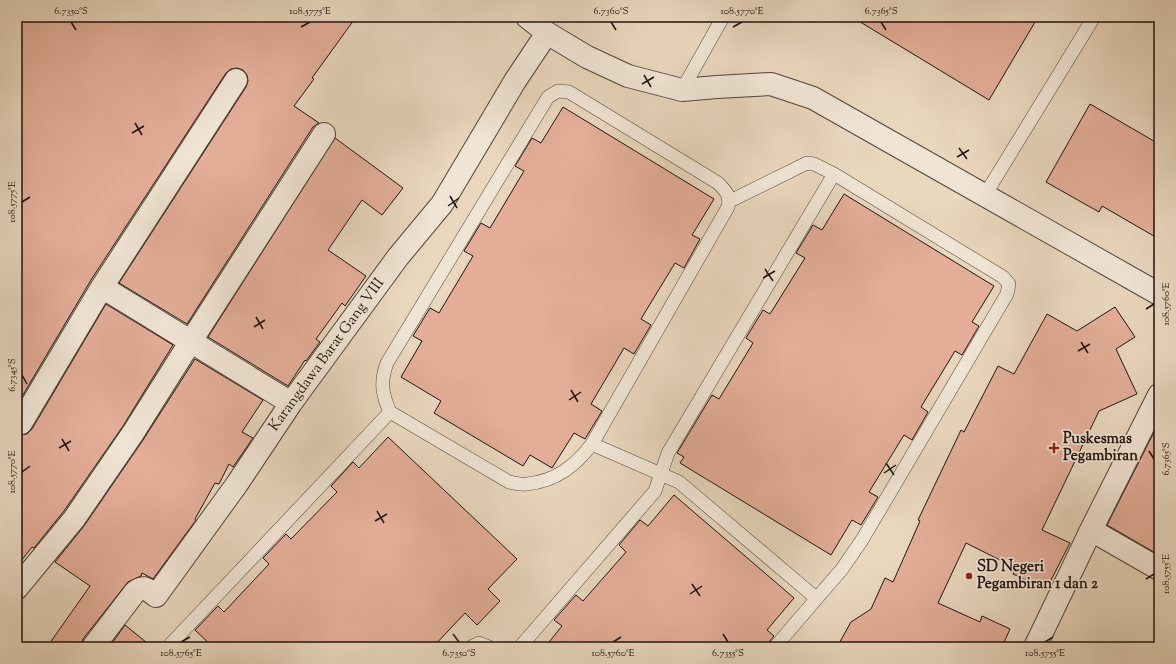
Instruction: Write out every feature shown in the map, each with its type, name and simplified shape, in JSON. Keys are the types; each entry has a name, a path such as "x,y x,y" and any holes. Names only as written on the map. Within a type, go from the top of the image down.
{"street":[{"path":"527,17 547,33 587,57 628,76 682,90 771,84 813,98 1159,294"},
{"name":"Karangdawa Barat Gang VIII","path":"93,647 135,592 140,588 143,588 157,595 237,484 291,403 398,257 442,204 515,81 547,33"},
{"path":"21,423 102,287 236,80"},
{"path":"17,588 74,519 133,433 324,134"},
{"path":"102,287 291,403"},
{"path":"1035,647 1091,530 1159,395"},
{"path":"1091,530 1159,569"}],"lane":[{"path":"682,90 723,17"},
{"path":"985,195 1094,17"},
{"path":"558,91 569,92 718,183 727,192 730,201 728,207 592,444 581,458 568,470 546,480 526,485 509,482 390,412 384,399 382,387 383,373 387,363 548,97 558,91"},
{"path":"730,201 807,163 814,164 834,174 1003,277 1009,284 1007,294 862,540 842,569 775,647"},
{"path":"520,647 655,491 668,453 834,174"},
{"path":"168,647 390,412"},
{"path":"592,444 679,482 816,598"},
{"path":"471,647 479,643 489,647"}],"building":[{"path":"17,17 356,17 312,78 314,79 294,106 319,123 313,127 187,324 119,283 246,87 248,81 247,75 243,70 237,68 231,69 226,73 91,280 17,405"},
{"path":"852,17 1038,17 989,100"},
{"path":"1090,104 1159,144 1159,239 1102,206 1099,212 1046,182"},
{"path":"563,107 714,199 692,235 700,239 684,268 675,263 641,319 651,325 634,354 624,348 591,404 602,411 585,439 574,433 552,468 530,455 523,466 434,413 441,401 401,377 422,341 413,336 430,308 439,313 473,256 464,251 481,223 490,228 524,171 515,166 532,138 541,143"},
{"path":"335,138 403,188 382,215 362,200 328,250 366,276 345,306 342,303 316,339 320,342 306,361 305,360 288,386 208,337"},
{"path":"844,194 994,286 972,322 979,326 962,355 955,351 921,407 928,412 912,440 904,435 869,492 878,497 861,525 852,520 831,555 680,463 684,457 677,453 712,395 719,399 753,343 746,338 763,310 770,314 805,258 796,253 813,225 822,230"},
{"path":"106,304 173,345 123,426 64,511 34,548 32,547 17,566 17,434 27,434 32,429"},
{"path":"1115,307 1135,337 1116,349 1137,394 1099,411 1042,530 1070,543 1046,590 1013,574 1016,568 966,543 938,603 980,622 982,616 1010,629 1002,647 837,647 851,622 871,609 885,578 893,582 920,521 918,520 961,430 964,432 998,366 1014,374 1047,314 1077,331"},
{"path":"195,359 263,400 242,432 253,438 233,467 229,464 219,484 215,483 195,519 196,520 153,579 142,573 141,576 128,582 83,639 81,647 47,647 90,586 55,562 84,526 143,440"},
{"path":"1154,432 1159,442 1159,555 1107,525"},
{"path":"388,437 517,559 488,589 500,601 477,625 465,613 433,647 213,647 195,630 218,606 224,612 269,564 263,558 286,534 291,539 337,492 331,486 353,462 359,468"},
{"path":"674,495 794,598 767,630 774,636 767,647 545,647 562,626 554,620 576,595 583,601 626,552 619,545 640,520 648,526"},
{"path":"125,625 152,647 109,647"}],"place":[{"name":"Puskesmas Pegambiran","path":"1054,448"},
{"name":"SD Negeri Pegambiran 1 dan 2","path":"969,576"}]}
